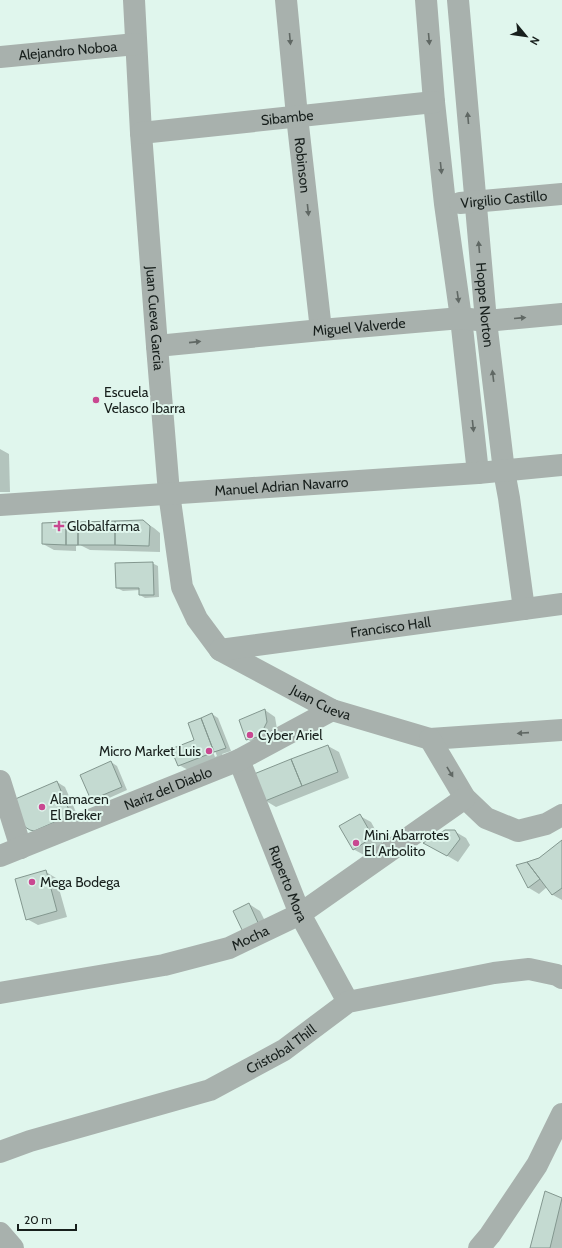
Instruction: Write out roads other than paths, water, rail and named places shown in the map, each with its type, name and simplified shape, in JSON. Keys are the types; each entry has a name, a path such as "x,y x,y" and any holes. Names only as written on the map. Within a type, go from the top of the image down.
{"street":[{"name":"Juan Cueva Garcia","path":"134,0 141,133 169,493 182,587 197,619 220,650"},
{"name":"Robinson","path":"286,0 297,116 321,330"},
{"name":"Hoppe Norton","path":"426,0 434,102 445,204 461,318 478,473"},
{"name":"Hoppe Norton","path":"458,0 486,321 504,471 524,609"},
{"name":"Alejandro Noboa","path":"0,57 136,44"},
{"name":"Sibambe","path":"141,133 434,102"},
{"name":"Virgilio Castillo","path":"445,204 562,194"},
{"name":"Miguel Valverde","path":"157,346 461,318 486,321 562,314"},
{"name":"Manuel Adrian Navarro","path":"0,505 478,473 562,465"},
{"name":"Francisco Hall","path":"220,650 562,604"},
{"name":"Juan Cueva","path":"220,650 332,710 430,739 562,730"},
{"name":"Nariz del Diablo","path":"0,856 239,760 332,710"},
{"path":"430,739 465,798 486,818 518,831 546,824 562,815"},
{"name":"Ruperto Mora","path":"239,760 300,914 348,1002"},
{"path":"0,781 21,848"},
{"name":"Mocha","path":"0,993 164,965 229,948 300,914 465,798"},
{"name":"Cristobal Thill","path":"0,1152 30,1141 210,1090 284,1050 348,1002 494,973 528,969 557,975 562,978"},
{"path":"479,1248 490,1235 537,1164 562,1114"},
{"path":"0,1232 14,1248"}],"place":[{"name":"Escuela Velasco Ibarra","path":"96,400"},
{"name":"Globalfarma","path":"59,526"},
{"name":"Cyber Ariel","path":"250,735"},
{"name":"Micro Market Luis","path":"209,751"},
{"name":"Alamacen El Breker","path":"42,807"},
{"name":"Mini Abarrotes El Arbolito","path":"356,843"},
{"name":"Mega Bodega","path":"32,882"}]}
